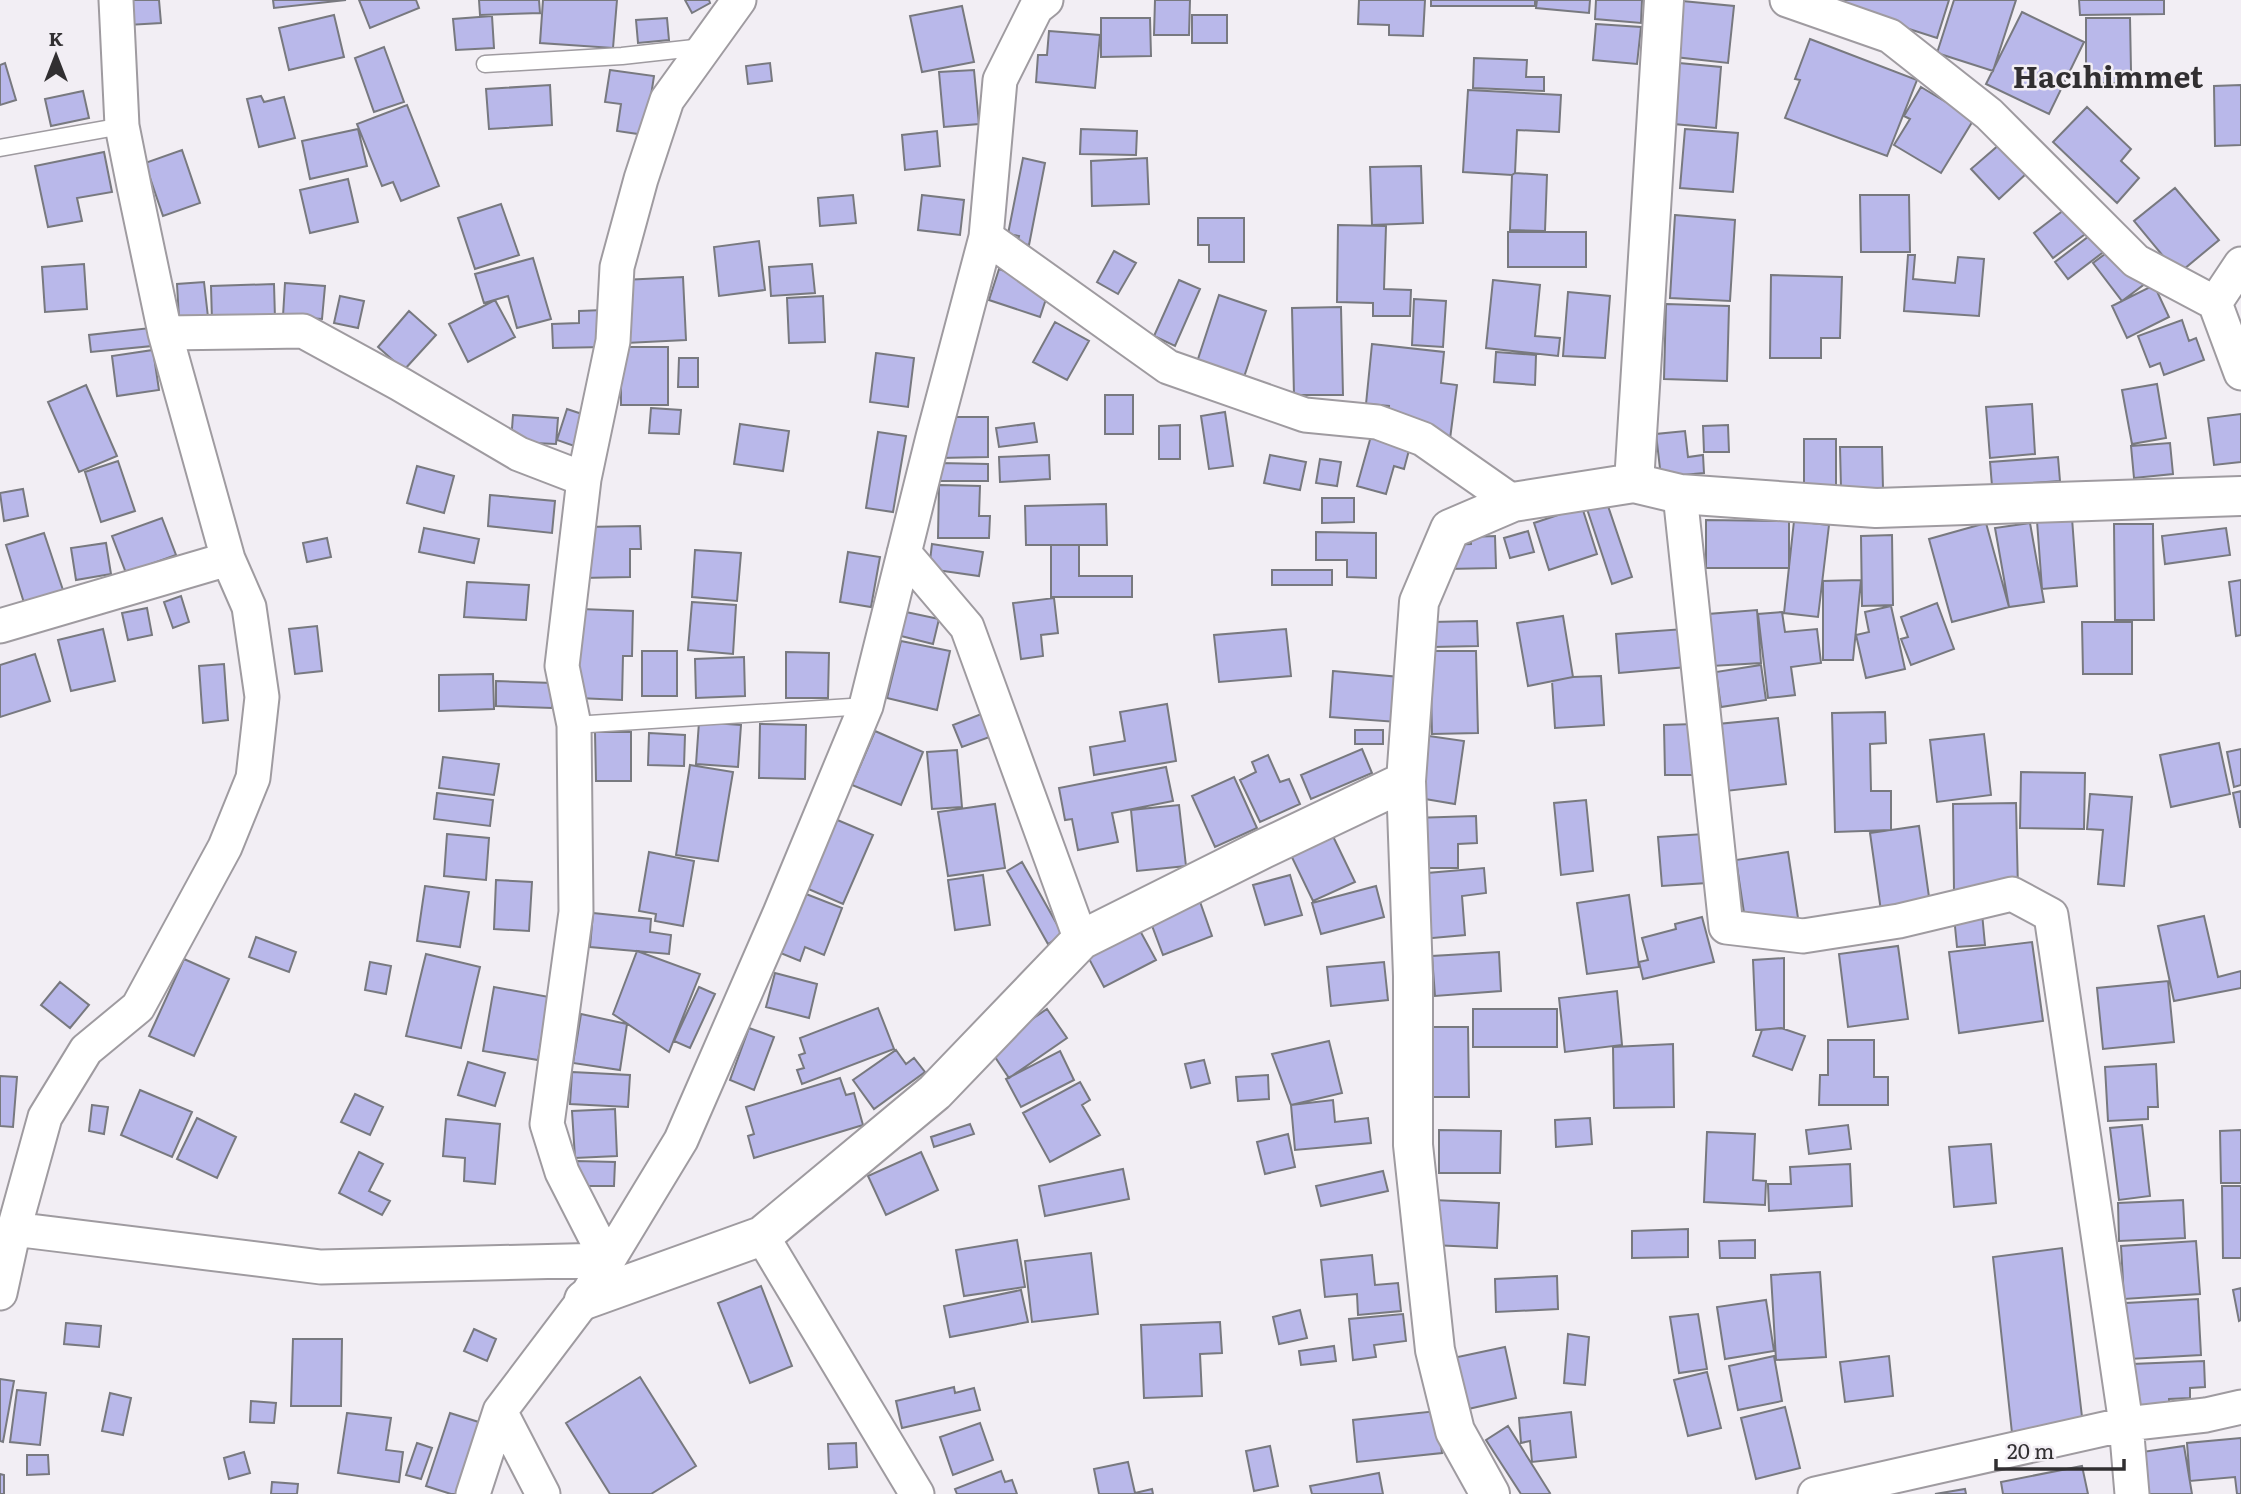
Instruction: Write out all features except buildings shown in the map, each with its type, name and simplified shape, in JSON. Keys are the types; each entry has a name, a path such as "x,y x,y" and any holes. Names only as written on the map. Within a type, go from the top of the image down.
{"street":[{"path":"0,1293 14,1229 45,1117 86,1050 138,1007 225,847 253,778 262,697 249,607 228,559 165,333 122,127 116,0"},
{"path":"607,1260 562,1172 548,1124 576,912 574,725 562,666 584,479 613,341 617,267 641,179 667,100 739,0"},
{"path":"473,1494 500,1411 583,1300 681,1140 866,706 986,237 1000,79 1036,8 1046,0"},
{"path":"1634,483 1664,0"},
{"path":"1787,0 1890,36 1989,114 2136,261 2215,303 2241,373"},
{"path":"986,237 1168,367 1305,415 1377,422 1423,439 1513,502"},
{"path":"2215,303 2241,264"},
{"path":"165,333 303,331 519,454 584,479"},
{"path":"1490,1494 1455,1431 1435,1350 1413,1145 1413,976 1406,781 1419,602 1450,529 1513,502 1634,483 1680,494 1876,508 2241,496"},
{"path":"1680,494 1726,927 1803,936 1899,921 2012,894 2051,915 2126,1424 2132,1494"},
{"path":"904,553 967,627 1081,940"},
{"path":"0,626 228,559"},
{"path":"583,1300 762,1236 935,1092 1081,940 1262,849 1406,781"},
{"path":"14,1229 321,1267 607,1260"},
{"path":"762,1236 917,1494"},
{"path":"1815,1494 2126,1424 2206,1415 2240,1403"},
{"path":"500,1411 543,1494"}],"lane":[{"path":"485,64 622,56 703,47"},
{"path":"0,148 122,127"},
{"path":"574,725 866,706"}],"district":[{"name":"Hacıhimmet","path":"2108,75"}]}
